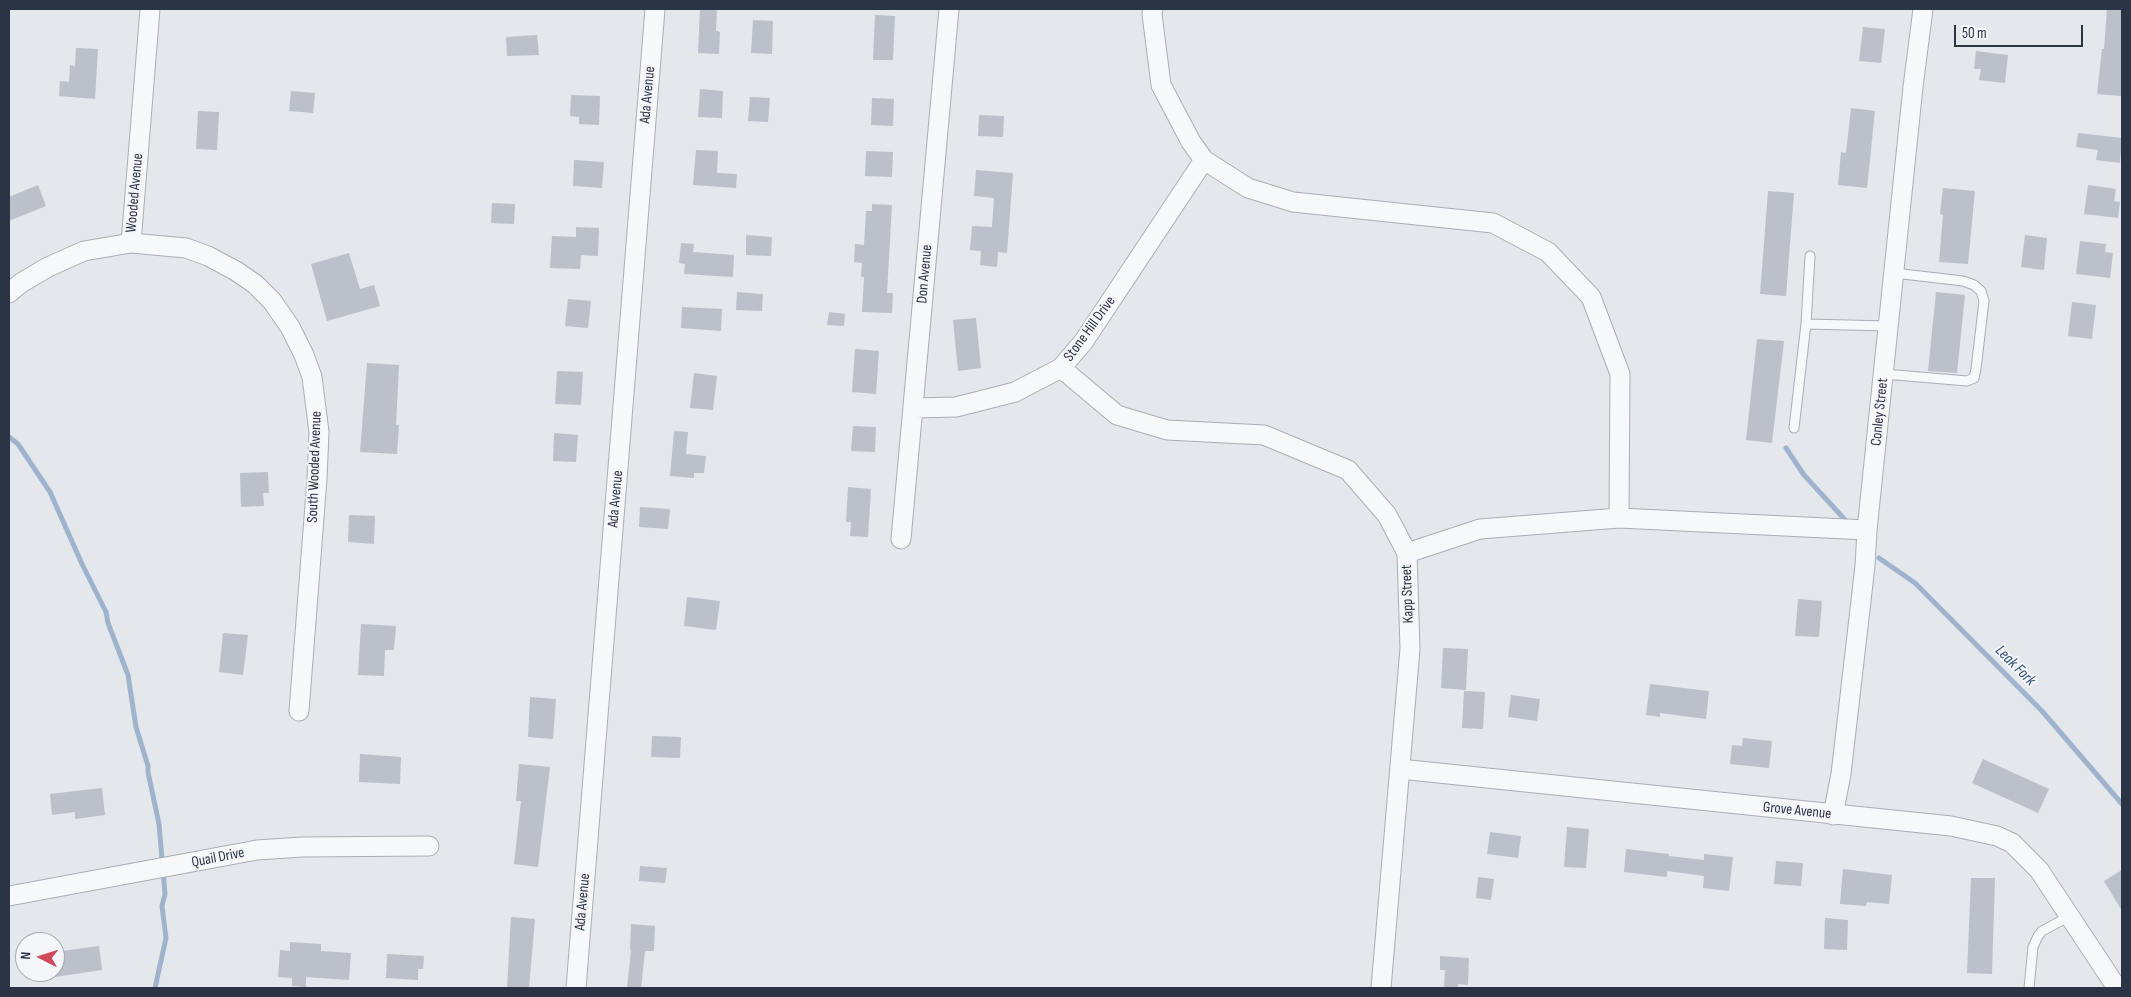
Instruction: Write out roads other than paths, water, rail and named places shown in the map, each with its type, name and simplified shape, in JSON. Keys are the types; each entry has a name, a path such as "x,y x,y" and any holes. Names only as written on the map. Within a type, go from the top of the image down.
{"street":[{"name":"Wooded Avenue","path":"9,293 21,283 48,267 84,251 131,243 150,9"},
{"name":"Ada Avenue","path":"576,988 655,9"},
{"name":"Don Avenue","path":"902,539 948,9"},
{"path":"1153,9 1152,14 1161,85 1191,142 1204,160 1248,188 1293,202 1493,223 1548,252 1591,296 1620,374 1619,518"},
{"name":"Conley Street","path":"1833,815 1841,774 1865,566 1867,530 1923,9"},
{"name":"Stone Hill Drive","path":"914,408 956,407 1014,392 1061,368 1084,341 1204,160"},
{"name":"South Wooded Avenue","path":"131,243 186,248 208,256 255,284 272,301 290,327 310,370 316,401 318,442 299,711"},
{"name":"Kapp Street","path":"1061,368 1118,415 1167,430 1264,435 1348,470 1387,515 1406,553 1410,649 1381,988"},
{"path":"1406,553 1480,529 1619,518 1867,530"},
{"name":"Grove Avenue","path":"1400,769 1951,826 1997,836 2012,843 2039,870 2117,988"},
{"name":"Quail Drive","path":"9,896 257,850 302,846 430,846"}],"lane":[{"path":"1794,428 1806,324 1810,256"},
{"path":"1884,374 1967,381 1974,378 1984,301 1981,291 1974,285 1963,281 1894,273"},
{"path":"1806,324 1889,326"},
{"path":"2029,988 2033,947 2038,936 2042,931 2070,916"}],"waterway":[{"path":"9,437 18,444 50,492 106,612 108,623 128,675 136,727 148,766 159,824 165,894 162,906 166,938 155,988"},
{"name":"Leak Fork","path":"1786,448 1804,475 1848,523"},
{"name":"Leak Fork","path":"1879,558 1915,583 2042,711 2122,804"}]}
